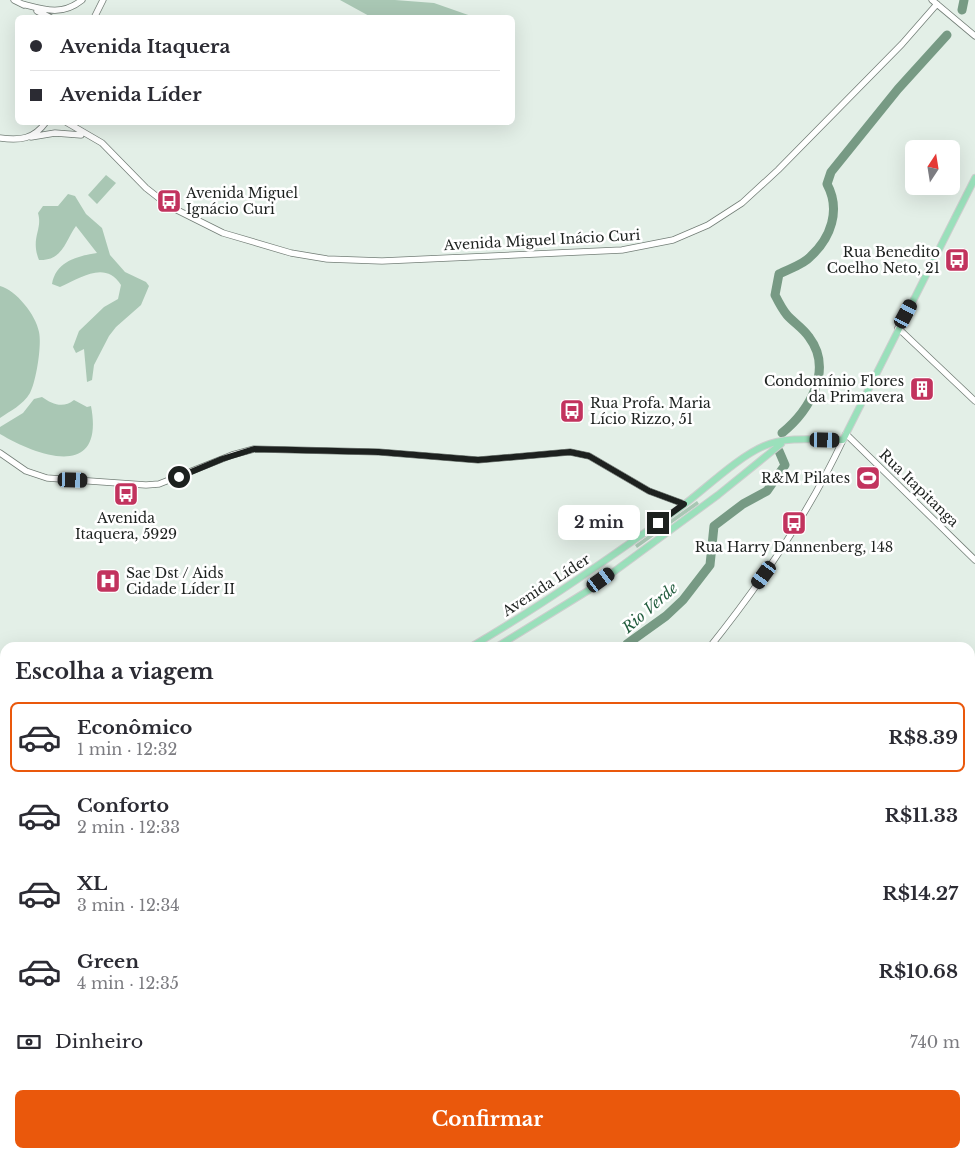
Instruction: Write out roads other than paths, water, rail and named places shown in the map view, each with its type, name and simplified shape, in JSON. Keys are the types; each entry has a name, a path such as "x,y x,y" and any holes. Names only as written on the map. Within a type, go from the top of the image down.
{"main road":[{"path":"844,437 975,178"},
{"name":"Avenida Líder","path":"479,642 522,617 570,585 684,504 747,455 764,446 784,442 844,437"},
{"name":"Avenida Líder","path":"505,642 589,590 718,495 784,442"}],"street":[{"path":"14,0 44,15"},
{"path":"22,4 58,12 67,10 82,0"},
{"path":"96,15 103,0"},
{"name":"Avenida Miguel Inácio Curi","path":"71,125 108,148 146,188 170,206 222,233 290,253 328,258 382,261 598,252 647,247 690,234 742,203 778,170 902,44 934,2 975,36"},
{"path":"31,137 43,125"},
{"name":"Avenida Miguel Inácio Curi","path":"0,138 16,139 64,132 91,137"},
{"path":"898,328 975,401"},
{"path":"714,642 766,572 797,526 821,486 844,437"},
{"name":"Rua Itapitanga","path":"844,437 975,560"},
{"path":"0,453 26,471 47,478 146,485 163,483 232,455 254,449 379,452 478,460 570,452 589,456 649,491 684,504"}],"waterway":[{"path":"962,10 964,0"},
{"path":"782,433 792,424 809,402 819,376 819,363 816,350 809,337 787,315 775,295 779,274 807,260 823,241 832,223 833,204 827,184 831,172 898,89 947,35"},
{"name":"Rio Verde","path":"630,642 666,616 683,600 710,565 714,526 743,504 767,491 785,465 779,451"}],"place":[{"name":"Avenida Miguel Ignácio Curi","path":"169,201"},
{"name":"Rua Benedito Coelho Neto, 21","path":"957,260"},
{"name":"Condomínio Flores da Primavera","path":"922,389"},
{"name":"Rua Profa. Maria Lício Rizzo, 51","path":"572,411"},
{"name":"R&M Pilates","path":"868,478"},
{"name":"Avenida Itaquera, 5929","path":"126,494"},
{"name":"Rua Harry Dannenberg, 148","path":"794,523"},
{"name":"Sae Dst / Aids Cidade Líder II","path":"108,581"}]}
